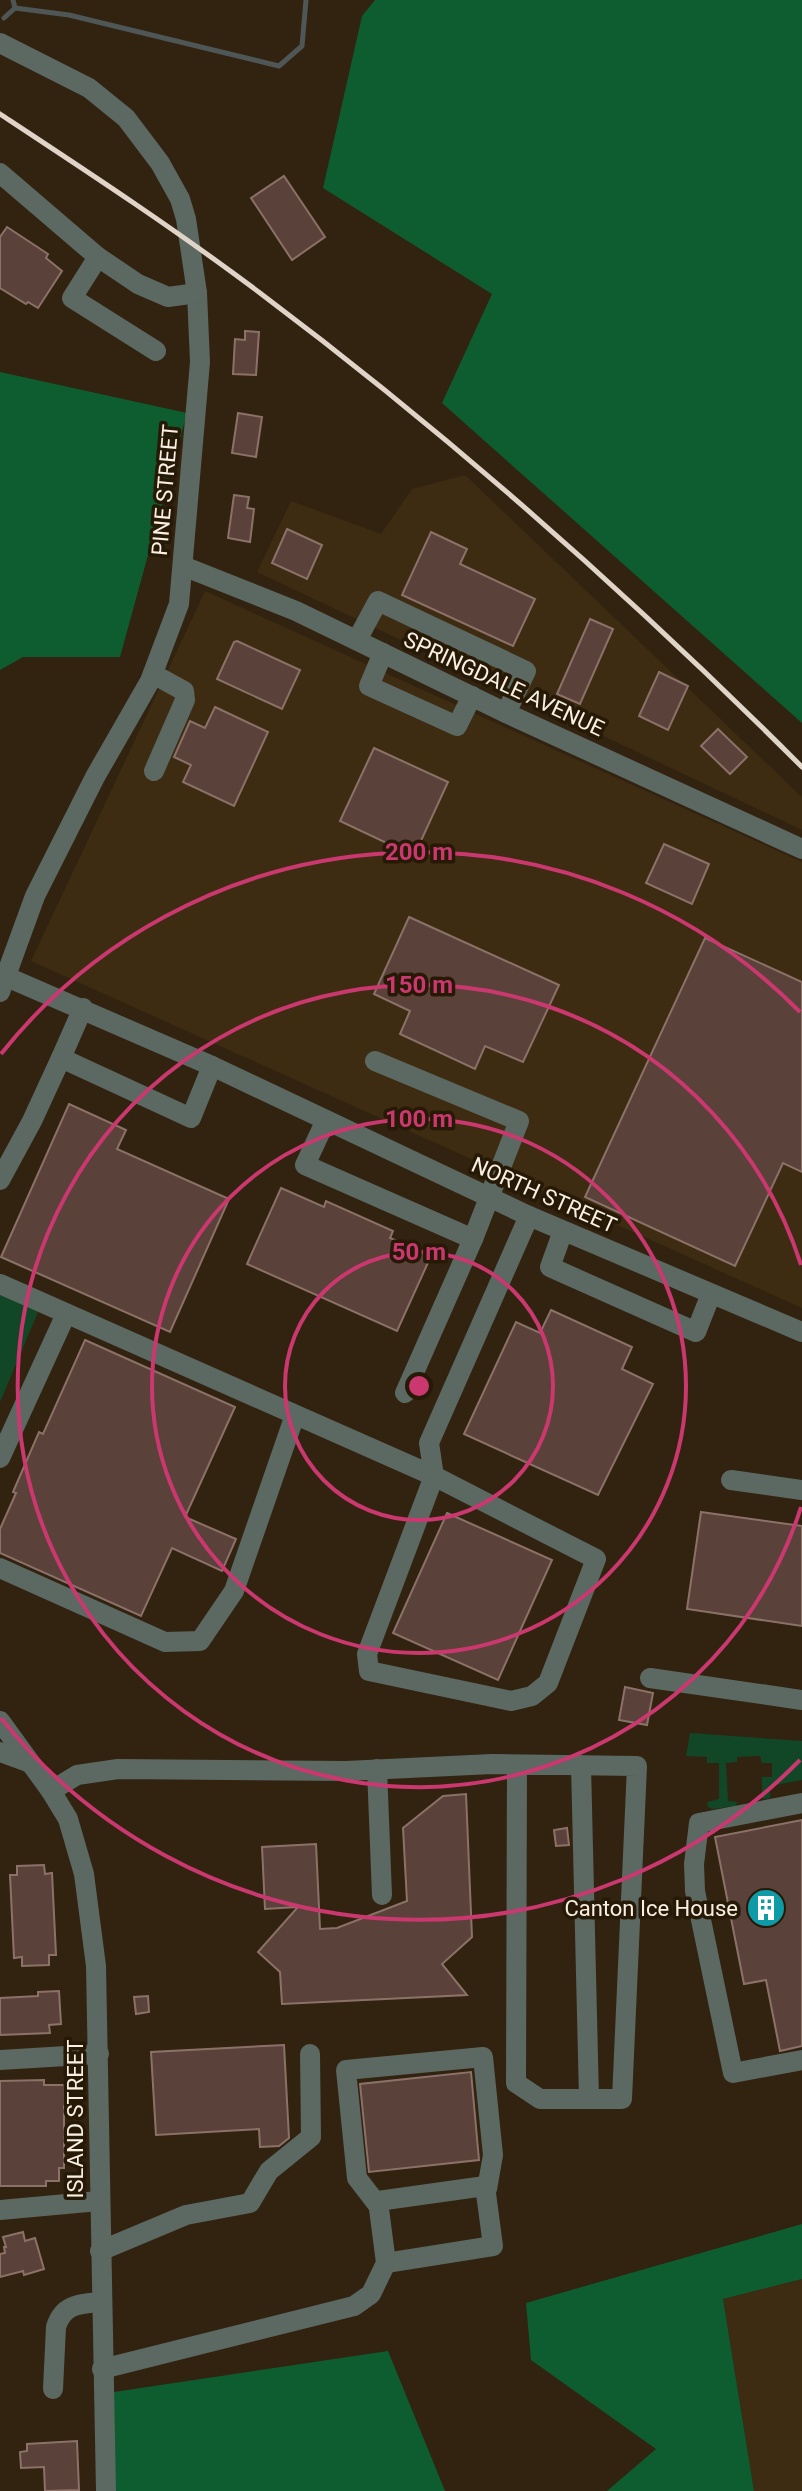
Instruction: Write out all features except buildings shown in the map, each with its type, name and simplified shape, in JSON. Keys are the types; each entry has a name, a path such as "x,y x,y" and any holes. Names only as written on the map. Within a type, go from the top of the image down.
{"street":[{"name":"PINE STREET","path":"0,43 89,88 126,118 160,163 180,199 186,219 197,293 200,362 179,604 153,674 95,777 35,896 2,981"},
{"path":"0,173 98,257 152,292 168,297 197,293"},
{"path":"98,257 72,298 156,351"},
{"name":"SPRINGDALE AVENUE","path":"183,566 296,611 506,713 802,849"},
{"path":"357,640 378,601 526,671 506,713"},
{"path":"383,653 369,686 457,726 472,696"},
{"path":"153,674 184,691 185,700 154,771"},
{"name":"NORTH STREET","path":"2,981 83,1008 529,1216 802,1332"},
{"path":"0,1180 32,1121 83,1008"},
{"path":"61,1058 191,1118 212,1066"},
{"path":"375,1061 519,1121 473,1239 405,1393"},
{"path":"326,1120 305,1165 473,1239"},
{"path":"0,1284 434,1476 596,1559 548,1683 532,1696 511,1701 369,1671 367,1654 434,1476 429,1443 529,1216"},
{"path":"563,1231 550,1267 696,1332 711,1294"},
{"path":"0,1458 7,1423 66,1314"},
{"path":"0,1568 165,1642 200,1641 234,1591 295,1415"},
{"path":"731,1480 802,1490"},
{"path":"650,1678 802,1700"},
{"path":"0,1721 28,1762"},
{"path":"0,1752 28,1762"},
{"name":"ISLAND STREET","path":"28,1762 68,1819 84,1874 96,1966 106,2491"},
{"path":"51,1791 77,1775 118,1769 377,1769 517,1765 637,1766 622,2099 540,2099 516,2083 517,1765"},
{"path":"581,1765 589,2099"},
{"path":"377,1769 382,1895"},
{"path":"802,1803 699,1823 694,1864 695,1891 733,2073 802,2060"},
{"path":"0,2060 99,2054"},
{"path":"100,2251 186,2215 250,2203 269,2171 311,2137 310,2054"},
{"path":"102,2369 354,2306 371,2294 386,2263 377,2204 357,2178 346,2070 483,2057 493,2155 487,2189 493,2246 386,2263"},
{"path":"377,2204 380,2200 481,2185 487,2189"},
{"path":"0,2210 99,2201"},
{"path":"53,2389 58,2318 70,2306 101,2302"}],"shaded area":[{"path":"465,475 802,797 802,830 257,572 291,501 381,534 412,489"},
{"path":"205,591 802,862 802,1308 31,961"},
{"path":"802,2279 802,2491 754,2491 723,2299"}],"green space":[{"path":"375,0 802,0 802,723 442,403 492,294 323,188 362,16"},
{"path":"0,372 187,413 120,657 23,657 0,670"},
{"path":"0,1293 38,1312 0,1402"},
{"path":"690,1733 802,1741 802,1780 770,1786 770,1798 762,1799 762,1777 772,1777 772,1763 762,1763 760,1756 737,1757 737,1762 726,1763 728,1801 737,1802 736,1806 708,1807 707,1802 719,1799 719,1763 707,1763 707,1757 686,1756"},
{"path":"802,2224 802,2279 723,2299 754,2491 607,2491 656,2449 531,2360 526,2303"},
{"path":"388,2351 445,2491 108,2491 94,2395"}],"waterway":[{"path":"4,18 15,8 13,0"},
{"path":"15,8 69,15 279,66 302,46 306,0"}],"railway":[{"path":"0,114 228,269 402,404 606,580 802,767"}],"place":[{"name":"Canton Ice House","path":"766,1908"}]}
